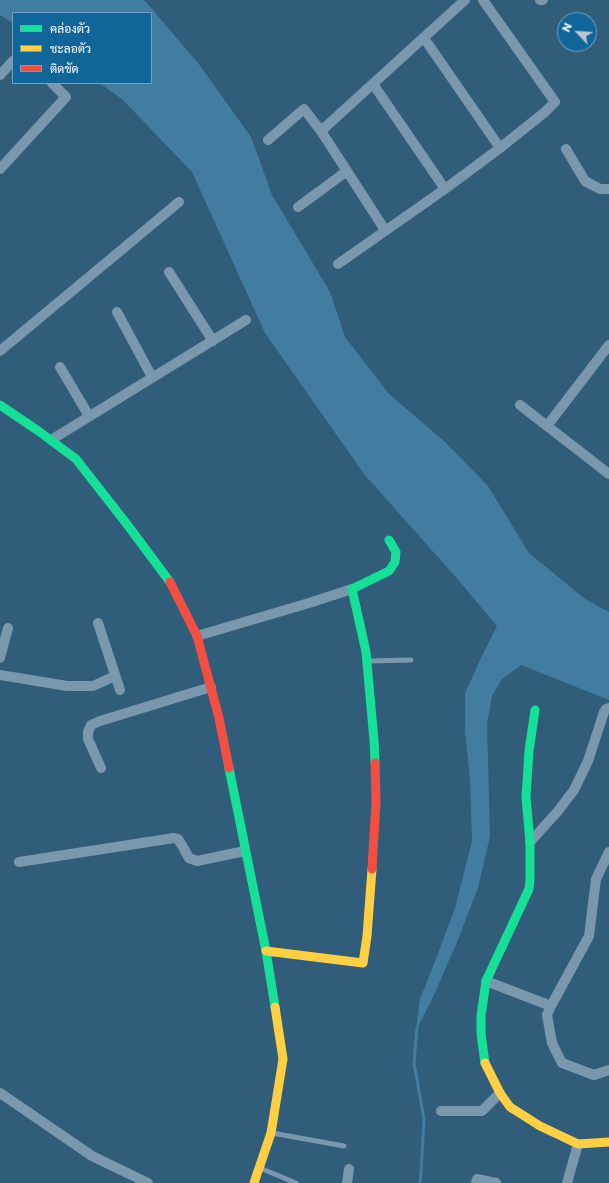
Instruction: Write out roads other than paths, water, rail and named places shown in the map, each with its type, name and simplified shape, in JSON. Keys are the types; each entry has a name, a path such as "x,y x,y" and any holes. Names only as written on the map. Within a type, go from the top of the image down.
{"street":[{"path":"321,131 465,0"},
{"path":"338,264 445,189 500,148 545,112 554,102 483,0"},
{"path":"424,38 500,148"},
{"path":"0,75 12,62"},
{"path":"0,169 66,98 53,84"},
{"path":"373,84 445,189"},
{"path":"268,140 304,109 321,131 385,230"},
{"path":"566,149 585,181 600,189 609,189"},
{"path":"298,207 347,171"},
{"path":"0,351 179,202"},
{"path":"169,272 213,340"},
{"path":"117,312 152,378"},
{"path":"50,440 246,320"},
{"path":"547,426 609,345"},
{"path":"60,367 89,416"},
{"path":"0,405 76,459 169,580 198,636 219,718 266,951 283,1060 271,1133 254,1183"},
{"path":"520,405 609,474"},
{"path":"198,636 352,589 389,571 394,562 396,552 389,540"},
{"path":"266,951 363,963 367,936 376,802 374,740 366,652 352,589"},
{"path":"98,623 120,690"},
{"path":"0,658 8,628"},
{"path":"0,675 67,686 93,686 116,676"},
{"path":"101,768 88,739 88,732 91,725 211,687"},
{"path":"530,842 558,811 574,790 588,761 604,712 609,708"},
{"path":"535,710 529,751 526,797 530,842 529,889 486,981 481,1016 484,1061 500,1093 510,1107 540,1126 578,1144 609,1142"},
{"path":"19,862 174,838 178,839 184,847 189,858 197,861 245,851"},
{"path":"609,852 596,879 589,936 547,1015 552,1043 562,1063 594,1075 609,1070"},
{"path":"486,981 551,1006"},
{"path":"0,1093 92,1156 148,1183"},
{"path":"441,1111 482,1111 500,1093"},
{"path":"568,1183 578,1144"},
{"path":"347,1183 349,1169"},
{"path":"476,1183 477,1179 496,1183"}],"lane":[{"path":"367,661 411,660"},
{"path":"271,1133 344,1146"},
{"path":"260,1167 296,1183"}],"water":[{"path":"0,0 143,0 146,2 198,63 251,137 272,195 330,292 345,337 389,394 444,441 488,486 529,553 585,599 609,612 609,700 521,665 502,679 492,696 487,724 490,836 478,888 457,942 433,997 416,1031 420,999 455,908 472,841 470,779 465,731 465,693 497,626 364,474 265,333 192,172 122,99 100,84 152,84 152,12 12,12 12,22 0,15"}],"waterway":[{"path":"417,1028 414,1063 424,1119 420,1183"}]}
